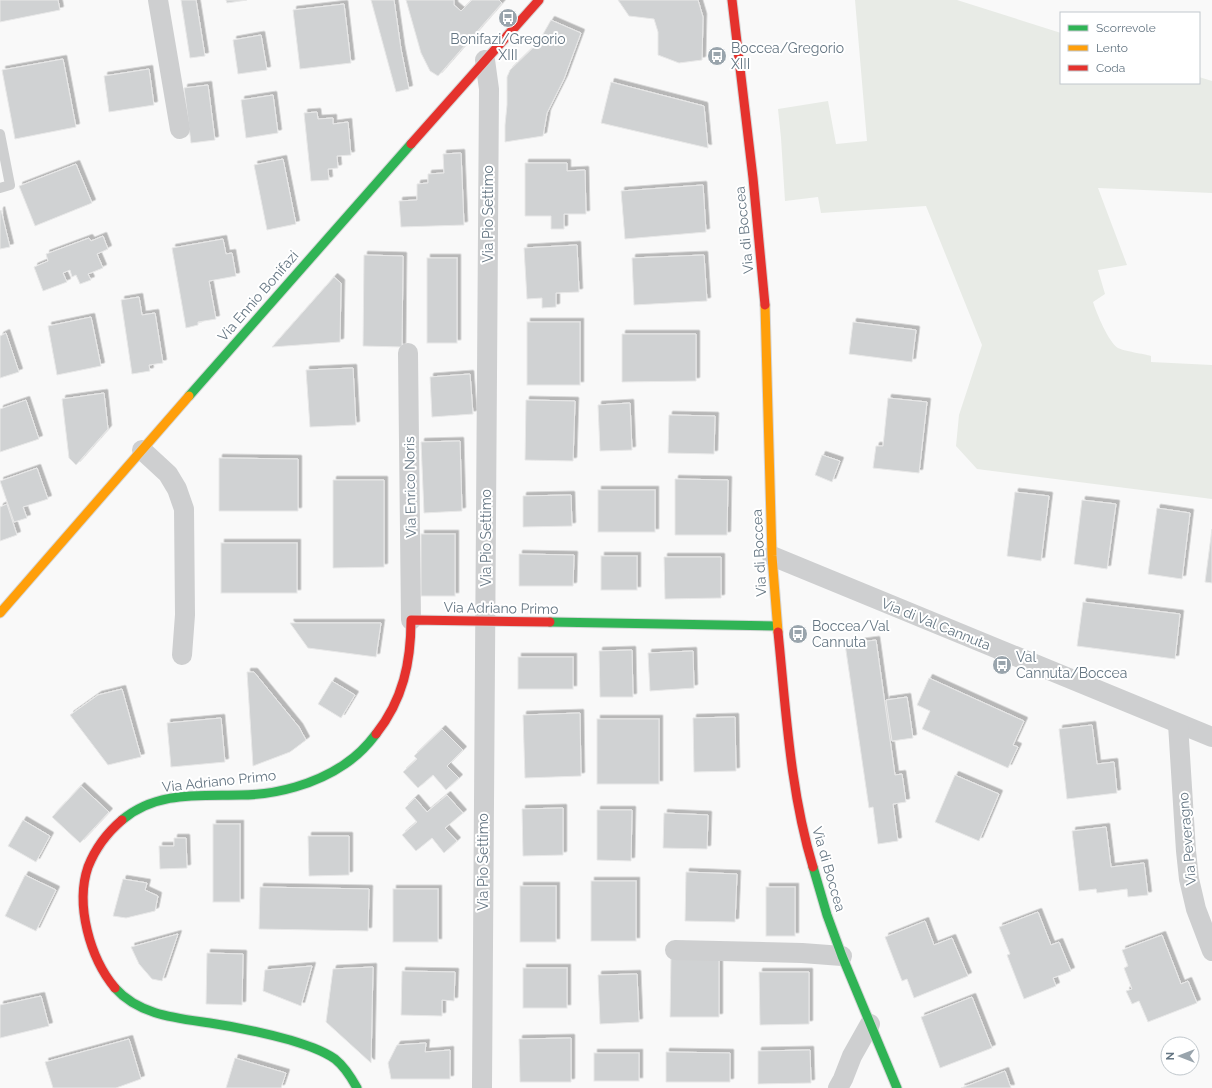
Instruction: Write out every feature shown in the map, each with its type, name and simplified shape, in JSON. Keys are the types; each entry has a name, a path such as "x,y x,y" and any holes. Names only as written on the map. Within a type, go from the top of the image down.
{"street":[{"path":"158,0 180,129"},
{"name":"Via Ennio Bonifazi","path":"0,613 314,253 539,0"},
{"name":"Via di Boccea","path":"732,0 753,178 766,314 772,556 777,626 796,794 816,880 842,956 897,1088"},
{"name":"Via Pio Settimo","path":"482,1088 489,97 485,60"},
{"name":"Via Enrico Noris","path":"408,353 411,620"},
{"path":"142,450 168,474 177,489 184,510 185,615 182,655"},
{"name":"Via di Val Cannuta","path":"772,556 1212,738"},
{"name":"Via Adriano Primo","path":"357,1088 349,1072 332,1056 316,1049 258,1031 171,1018 155,1014 142,1009 125,999 114,989 105,976 92,948 85,918 84,883 91,859 120,820 134,810 164,799 198,795 246,795 272,792 310,781 336,770 359,753 386,719 396,699 409,658 411,620 777,626"},
{"name":"Via Peveragno","path":"1178,724 1188,874 1196,910 1212,951"},
{"path":"675,950 802,953 842,956"},
{"path":"838,1088 852,1056 870,1024"}],"lane":[{"path":"0,134 10,185 0,188"}],"shaded area":[{"path":"855,0 957,0 1060,33 1060,84 1200,84 1200,77 1212,81 1212,193 1098,188 1127,265 1098,270 1105,294 1093,302 1107,334 1114,345 1118,348 1151,356 1151,362 1212,365 1212,499 977,469 956,446 959,415 982,345 926,206 821,213 818,197 785,201 778,109 828,101 836,144 867,141"}],"building":[{"path":"0,0 58,0 60,10 0,22"},
{"path":"181,0 196,0 205,56 190,58"},
{"path":"226,0 247,0 227,3"},
{"path":"371,0 394,0 401,49 409,89 396,92"},
{"path":"406,0 454,0 454,5 461,11 472,0 499,0 502,3 438,76 430,71 421,53"},
{"path":"618,0 698,0 703,17 702,60 679,63 658,55 658,32 654,19 629,16"},
{"path":"344,4 351,63 300,69 293,10"},
{"path":"551,20 581,33 564,79 547,113 543,136 505,142 507,77 510,70 538,43"},
{"path":"261,35 267,70 238,74 233,40"},
{"path":"63,59 76,127 15,139 2,70"},
{"path":"149,69 154,105 109,112 104,76"},
{"path":"611,82 704,106 708,148 601,123"},
{"path":"208,85 215,140 191,143 184,88"},
{"path":"273,95 278,133 246,138 241,100"},
{"path":"317,112 318,119 333,118 333,124 348,122 351,155 337,156 338,168 328,169 329,180 311,181 304,113"},
{"path":"461,153 464,225 401,227 399,201 417,200 417,184 428,183 428,174 444,173 443,154"},
{"path":"283,159 296,224 267,230 254,165"},
{"path":"525,163 567,163 567,171 585,170 586,214 564,214 564,229 551,229 551,216 525,216"},
{"path":"76,164 92,203 35,226 19,186"},
{"path":"703,185 706,232 625,239 621,191"},
{"path":"1,210 10,247 0,249 0,211"},
{"path":"103,236 108,249 97,254 103,268 88,274 91,280 80,284 76,275 72,277 70,270 63,273 67,282 43,291 34,267 48,261 46,254 89,238 91,241"},
{"path":"223,239 226,254 232,253 236,276 209,281 216,319 198,322 198,325 186,328 172,248"},
{"path":"577,245 579,292 556,293 556,307 542,308 542,298 527,299 524,248"},
{"path":"364,255 403,256 402,347 363,346"},
{"path":"704,255 707,301 634,305 632,258"},
{"path":"427,258 457,258 457,343 427,343"},
{"path":"334,277 341,283 340,342 272,347"},
{"path":"139,297 142,315 155,313 163,363 149,365 150,371 132,374 121,300"},
{"path":"91,317 101,366 57,375 48,326"},
{"path":"527,322 580,322 580,385 527,385"},
{"path":"853,322 916,330 912,362 849,354"},
{"path":"6,333 19,372 0,378 0,336"},
{"path":"622,334 696,334 696,381 622,382"},
{"path":"353,368 356,425 310,427 306,370"},
{"path":"470,374 473,414 432,417 430,377"},
{"path":"104,393 108,429 76,465 69,458 62,399"},
{"path":"888,398 927,402 919,473 873,468 876,446 883,446"},
{"path":"26,400 39,439 0,452 0,409"},
{"path":"526,400 575,401 573,461 525,460"},
{"path":"630,403 632,450 600,451 598,405"},
{"path":"669,415 715,416 714,454 668,453"},
{"path":"460,441 462,511 424,513 421,442"},
{"path":"822,455 840,461 832,482 815,475"},
{"path":"219,458 298,459 298,511 219,511"},
{"path":"37,468 48,499 23,507 27,518 14,522 0,481"},
{"path":"675,479 728,480 727,535 675,535"},
{"path":"333,480 384,480 384,567 333,568"},
{"path":"598,490 655,490 655,532 598,532"},
{"path":"1015,492 1049,496 1041,561 1007,556"},
{"path":"571,495 572,526 523,527 523,496"},
{"path":"1082,500 1116,504 1107,569 1074,564"},
{"path":"7,504 17,535 0,541 0,507"},
{"path":"1157,508 1190,513 1182,579 1148,574"},
{"path":"1212,529 1212,583 1205,582"},
{"path":"421,534 455,534 455,596 421,596"},
{"path":"221,543 297,543 297,593 221,593"},
{"path":"519,554 574,555 573,586 519,586"},
{"path":"601,556 637,556 637,590 601,590"},
{"path":"664,557 721,557 721,598 665,599"},
{"path":"1083,602 1180,614 1175,659 1077,646"},
{"path":"290,623 381,623 376,657 308,648"},
{"path":"876,640 895,775 902,774 906,802 893,804 898,841 878,844 873,807 869,808 845,644"},
{"path":"632,650 633,697 600,697 599,651"},
{"path":"693,651 694,688 650,691 648,653"},
{"path":"518,657 573,657 573,689 518,689"},
{"path":"247,672 254,672 299,727 306,740 290,752 253,766"},
{"path":"929,678 1024,721 1013,745 1018,747 1008,768 922,729 930,711 917,705"},
{"path":"332,681 355,695 341,718 318,704"},
{"path":"122,689 141,757 108,765 70,715 98,695"},
{"path":"907,697 913,738 892,741 886,700"},
{"path":"580,713 581,776 525,778 523,715"},
{"path":"735,717 736,771 694,772 693,718"},
{"path":"221,718 225,762 171,767 167,723"},
{"path":"597,719 659,719 659,784 597,784"},
{"path":"1092,725 1097,764 1114,762 1117,793 1067,799 1059,729"},
{"path":"442,729 463,750 447,766 459,778 446,790 433,775 418,788 403,772 417,759 414,756"},
{"path":"955,775 999,794 979,841 935,822"},
{"path":"81,786 109,812 80,843 52,817"},
{"path":"447,795 463,813 445,828 457,841 444,853 432,838 416,851 402,835 417,822 405,808 415,798 427,812"},
{"path":"563,808 563,855 523,856 522,809"},
{"path":"597,810 632,810 631,861 597,860"},
{"path":"664,813 708,815 707,849 663,848"},
{"path":"23,820 50,836 36,862 8,846"},
{"path":"213,824 240,824 240,902 213,902"},
{"path":"1106,827 1111,867 1144,863 1148,895 1128,897 1127,889 1097,893 1096,889 1079,891 1072,831"},
{"path":"308,836 349,836 349,875 309,876"},
{"path":"174,838 186,838 187,868 160,869 159,846 174,846"},
{"path":"686,872 737,874 735,922 685,921"},
{"path":"25,875 56,890 36,931 5,916"},
{"path":"123,879 147,883 145,890 158,896 155,911 126,918 113,916"},
{"path":"591,881 636,881 636,941 591,941"},
{"path":"520,886 556,886 556,942 520,942"},
{"path":"260,887 369,889 368,931 259,929"},
{"path":"766,887 795,887 795,936 766,936"},
{"path":"393,889 438,889 438,942 393,942"},
{"path":"1038,912 1051,945 1059,942 1071,971 1053,978 1056,986 1024,999 1007,955 1010,954 999,927"},
{"path":"925,921 934,945 952,938 968,976 914,998 907,979 902,981 885,937"},
{"path":"178,934 162,981 152,979 139,964 131,947"},
{"path":"1162,935 1181,984 1188,981 1197,1003 1148,1022 1139,1001 1132,1004 1126,991 1132,989 1124,968 1128,966 1122,950"},
{"path":"207,953 243,954 242,1005 206,1004"},
{"path":"671,956 719,956 719,1017 670,1017"},
{"path":"312,966 301,1006 263,991 265,970"},
{"path":"373,967 371,1063 326,1022 333,969"},
{"path":"523,968 567,968 567,1008 523,1008"},
{"path":"402,971 455,972 454,1001 442,1000 442,1016 401,1015"},
{"path":"759,972 809,972 809,1024 760,1025"},
{"path":"637,974 639,1022 600,1024 598,975"},
{"path":"41,996 49,1026 0,1038 0,1005"},
{"path":"972,997 992,1048 940,1068 921,1017"},
{"path":"571,1038 571,1082 520,1082 519,1039"},
{"path":"129,1039 141,1079 116,1088 53,1088 45,1062"},
{"path":"426,1043 425,1052 450,1050 450,1079 391,1079 388,1063 397,1045"},
{"path":"810,1050 811,1083 758,1084 758,1051"},
{"path":"666,1052 730,1053 730,1082 666,1082"},
{"path":"594,1053 639,1053 639,1081 594,1081"},
{"path":"235,1058 286,1073 281,1088 226,1088"},
{"path":"1005,1071 1011,1088 961,1088"}],"traffic: fast":[{"path":"189,396 411,144"},
{"path":"550,622 777,626"},
{"path":"122,820 149,804 178,797 268,793 309,783 334,771 349,761 362,750 376,734"},
{"path":"813,867 827,915 842,956 897,1088"},
{"path":"115,988 135,1004 159,1014 250,1030 290,1040 314,1048 339,1062 348,1072 357,1088"}],"traffic: slow":[{"path":"765,305 772,556 778,632"},
{"path":"0,613 189,396"}],"traffic: jam":[{"path":"411,144 539,0"},
{"path":"732,0 753,178 765,305"},
{"path":"376,734 393,708 404,680 411,636 411,620 550,622"},
{"path":"778,632 794,780 805,838 813,867"},
{"path":"115,988 98,962 92,947 84,914 83,898 84,882 91,860 102,841 122,820"}],"place":[{"name":"Bonifazi/Gregorio XIII","path":"508,18"},
{"name":"Boccea/Gregorio XIII","path":"717,56"},
{"name":"Boccea/Val Cannuta","path":"798,634"},
{"name":"Val Cannuta/Boccea","path":"1002,665"}]}
